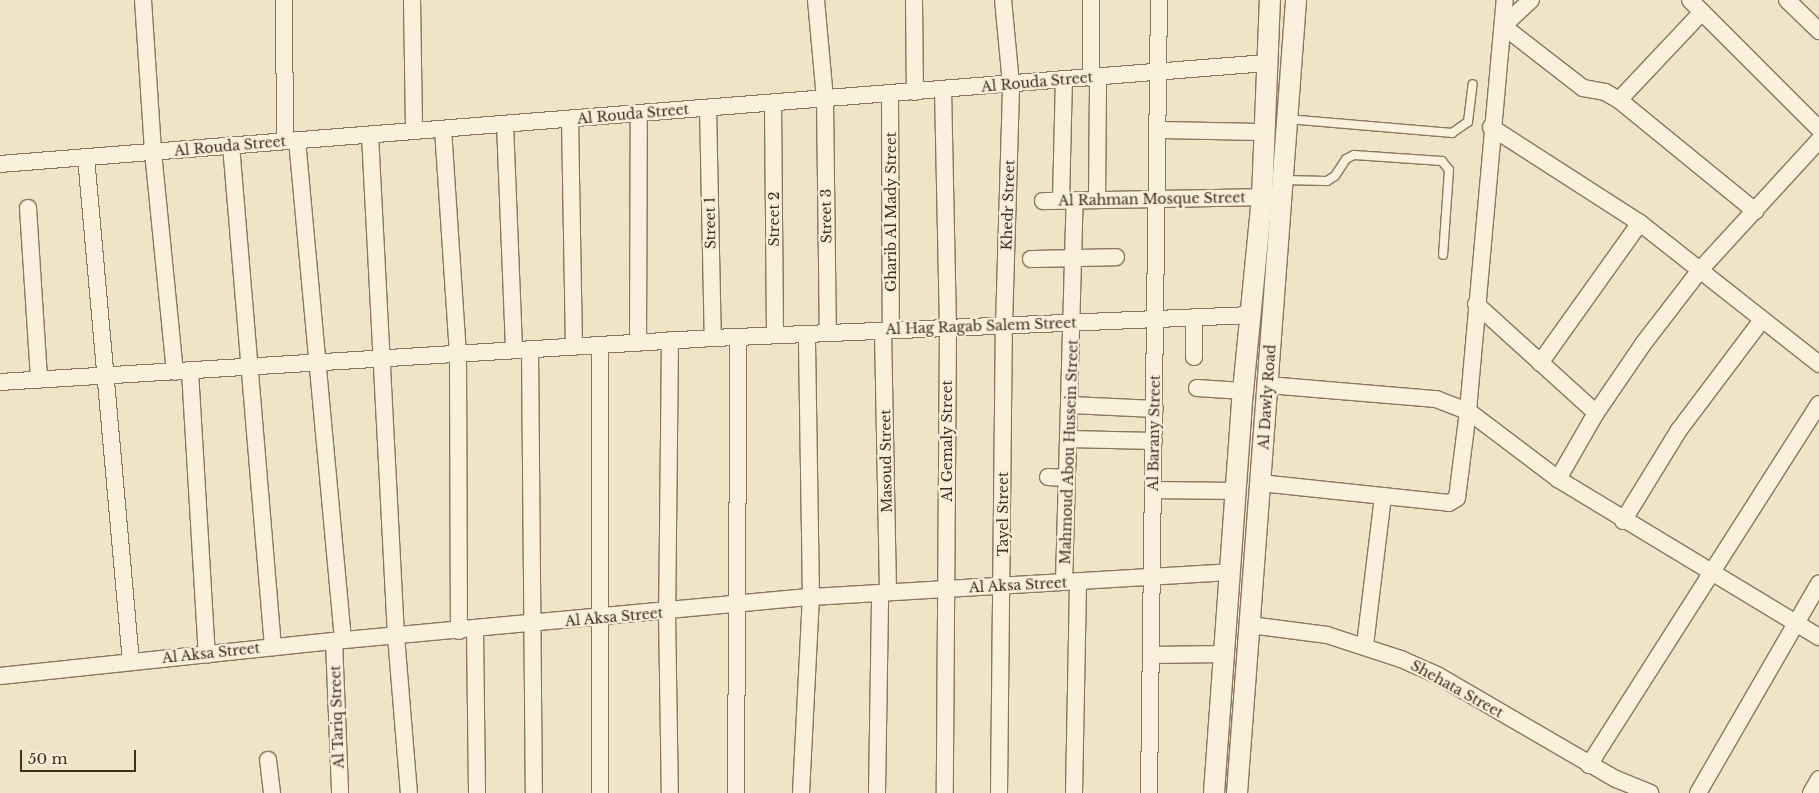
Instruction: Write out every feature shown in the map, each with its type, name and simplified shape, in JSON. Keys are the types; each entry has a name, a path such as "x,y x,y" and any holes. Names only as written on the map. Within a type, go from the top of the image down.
{"street":[{"path":"143,0 153,152 183,372 207,654"},
{"name":"Al Tariq Street","path":"284,0 291,141 318,363 338,640 340,793"},
{"path":"412,0 414,131"},
{"name":"Street 3","path":"816,0 824,98 828,333"},
{"path":"914,0 915,92"},
{"name":"Khedr Street","path":"1003,0 1011,84 1004,325"},
{"path":"1091,0 1095,77 1097,200"},
{"name":"Al Barany Street","path":"1149,793 1159,0"},
{"name":"Al Dawly Road","path":"1214,793 1243,390 1262,197 1270,0"},
{"name":"Al Dawly Road","path":"1237,793 1296,0"},
{"path":"1260,484 1453,502 1457,498 1468,411 1491,128 1505,0"},
{"path":"1503,26 1530,0"},
{"path":"1787,0 1816,24"},
{"path":"1619,100 1696,4 1819,130"},
{"path":"1503,26 1583,88 1604,92 1619,100 1755,211"},
{"name":"Al Rouda Street","path":"0,164 1267,63"},
{"name":"Mahmoud Abou Hussein Street","path":"1064,80 1068,200 1073,258 1074,322 1067,478 1071,582 1074,793"},
{"name":"Al Gemaly Street","path":"944,89 948,328 945,793"},
{"name":"Gharib Al Mady Street","path":"887,330 890,93"},
{"name":"Street 2","path":"774,103 775,335"},
{"name":"Street 1","path":"708,108 713,338"},
{"path":"638,343 639,114"},
{"path":"570,119 574,346"},
{"path":"505,124 522,350 534,624 534,793"},
{"path":"1491,128 1640,223 1819,364"},
{"path":"443,129 458,354 467,630 477,793"},
{"path":"1158,130 1264,132"},
{"path":"370,135 396,636 409,793"},
{"path":"1558,479 1596,413 1700,270 1819,140"},
{"path":"231,146 273,647"},
{"path":"86,157 131,662"},
{"name":"Al Rahman Mosque Street","path":"1043,201 1262,197"},
{"path":"28,208 39,379"},
{"path":"1540,363 1640,223"},
{"path":"1031,259 1116,257"},
{"path":"1476,304 1596,413"},
{"path":"1251,310 1273,305"},
{"name":"Al Hag Ragab Salem Street","path":"0,382 105,377 670,340 1194,317 1251,310"},
{"path":"1194,317 1194,357"},
{"path":"1623,521 1679,430 1762,320"},
{"name":"Tayel Street","path":"999,793 1004,325"},
{"name":"Masoud Street","path":"877,793 884,593 887,330"},
{"path":"801,793 811,597 807,334"},
{"path":"736,793 738,337"},
{"path":"670,340 667,612 670,793"},
{"path":"600,345 600,793"},
{"path":"1268,385 1436,399 1468,411 1558,479 1623,521 1819,637"},
{"path":"1197,388 1243,390"},
{"path":"1589,764 1712,575 1819,404"},
{"path":"1070,405 1155,409"},
{"path":"1069,439 1154,441"},
{"path":"1048,477 1067,478"},
{"path":"1154,490 1236,491"},
{"path":"1365,645 1383,496"},
{"name":"Al Aksa Street","path":"0,676 338,640 667,612 811,597 1153,577 1230,580"},
{"path":"1230,580 1252,590"},
{"path":"1698,793 1819,583"},
{"name":"Shehata Street","path":"1250,625 1308,632 1365,645 1437,675 1589,764 1650,793"},
{"path":"1151,656 1224,654"},
{"path":"268,760 272,793"},
{"path":"1811,793 1819,778"}],"lane":[{"path":"1287,119 1452,133 1468,122 1472,84"},
{"path":"1282,180 1328,181 1335,176 1346,159 1354,155 1442,161 1448,170 1443,255"}]}
